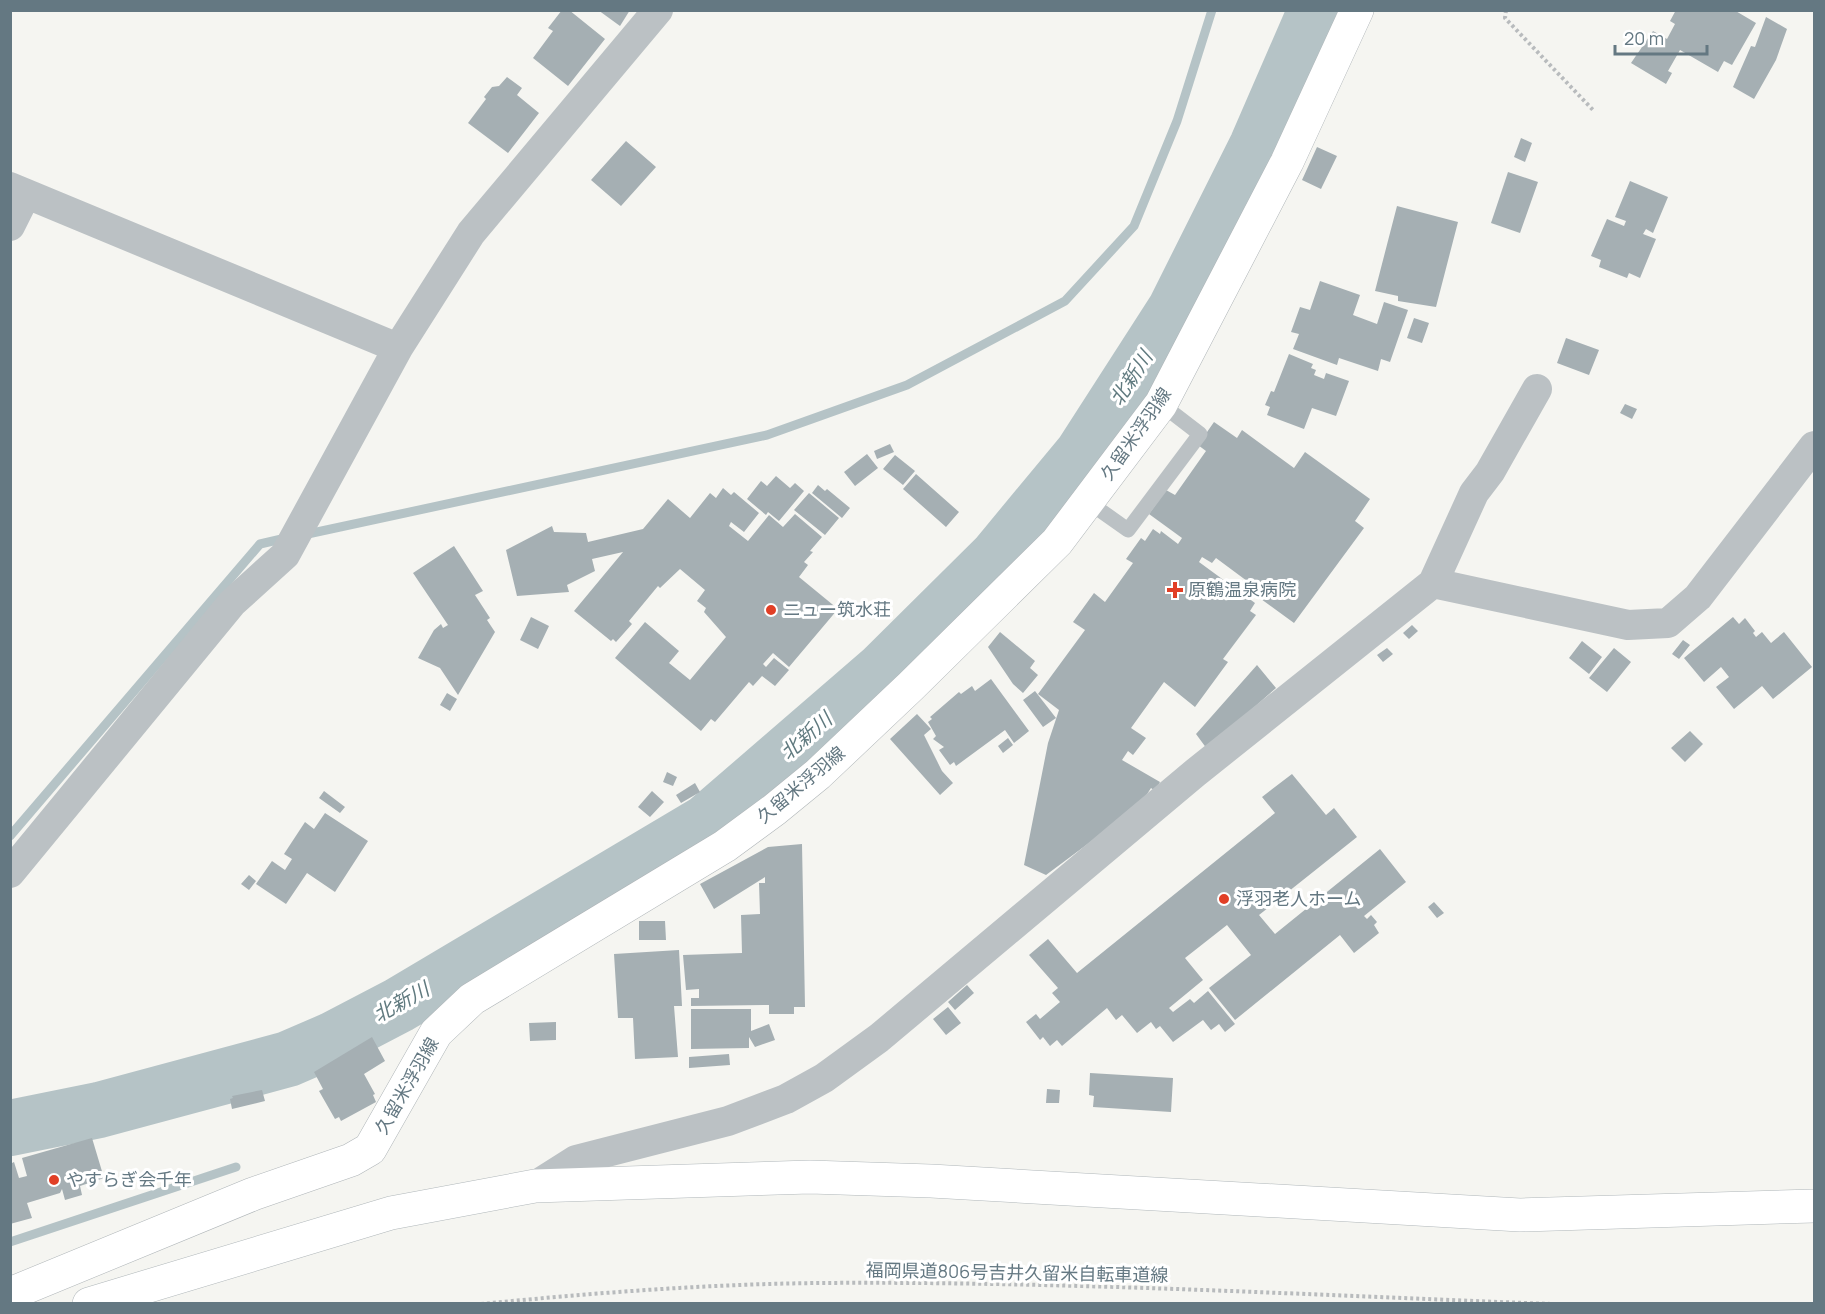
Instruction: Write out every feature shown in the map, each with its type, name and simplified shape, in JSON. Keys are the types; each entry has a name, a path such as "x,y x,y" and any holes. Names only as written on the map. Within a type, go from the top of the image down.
{"main road":[{"name":"久留米浮羽線","path":"10,1294 253,1194 351,1160 370,1149 381,1133 424,1052 452,1015 472,999 725,846 818,774 911,686 1058,542 1161,404 1287,162 1357,10"},
{"path":"89,1304 392,1213 535,1186 832,1178 931,1181 1520,1215 1815,1206"}],"street":[{"path":"10,873 232,603 285,555 306,521 398,348 471,233 658,10"},
{"path":"10,226 18,190 398,348"},
{"path":"535,1186 576,1160 728,1121 786,1099 824,1078 879,1038 1195,773 1433,583 1474,493 1490,472 1537,389"},
{"path":"1433,583 1628,625 1668,623 1698,597 1815,446"}],"lane":[{"path":"1087,501 1128,530 1200,434 1161,404"}],"path":[{"path":"1506,10 1505,18 1593,110"},
{"name":"福岡県道806号吉井久留米自転車道線","path":"481,1304 600,1292 818,1283 1040,1286 1552,1304"}],"building":[{"path":"562,10 569,10 605,39 568,86 533,58 553,31 548,28"},
{"path":"598,10 630,10 620,26"},
{"path":"1676,10 1734,10 1756,23 1732,65 1724,61 1718,72 1680,50 1668,71 1672,73 1666,84 1631,63 1653,31 1667,39 1675,24 1670,21"},
{"path":"1766,17 1787,29 1776,60 1754,99 1733,87 1751,46 1755,47"},
{"path":"507,77 522,88 517,95 539,113 508,153 468,123 492,87 499,86"},
{"path":"1521,138 1532,143 1525,162 1514,157"},
{"path":"626,141 656,167 621,206 591,180"},
{"path":"1317,147 1337,156 1321,189 1302,180"},
{"path":"1508,172 1538,182 1520,233 1491,223"},
{"path":"1630,181 1668,197 1653,233 1646,229 1643,234 1656,239 1640,278 1629,273 1627,278 1599,267 1601,260 1591,256 1607,219 1624,226 1626,221 1615,217"},
{"path":"1397,206 1458,222 1436,307 1398,301 1398,296 1375,291"},
{"path":"1320,281 1360,295 1353,315 1377,324 1384,302 1408,310 1390,362 1381,359 1378,371 1339,358 1337,365 1293,349 1299,334 1291,332 1300,307 1310,310"},
{"path":"1414,318 1429,323 1422,343 1407,338"},
{"path":"1566,338 1599,350 1589,375 1557,363"},
{"path":"1289,354 1313,364 1311,368 1316,370 1314,375 1324,379 1326,373 1349,381 1336,416 1312,408 1304,429 1267,415 1270,407 1265,405 1271,391 1274,392"},
{"path":"1625,404 1637,409 1632,419 1620,413"},
{"name":"原鶴温泉病院","path":"1214,422 1237,438 1242,430 1294,468 1305,452 1370,499 1355,521 1364,528 1294,623 1243,586 1247,581 1216,558 1212,563 1202,557 1199,562 1255,603 1250,611 1256,615 1223,659 1228,662 1195,707 1164,682 1131,728 1146,738 1133,755 1128,751 1122,760 1160,782 1155,791 1151,788 1140,805 1046,875 1024,865 1048,743 1059,710 1038,694 1085,630 1073,622 1094,593 1105,602 1133,563 1126,559 1141,538 1145,541 1153,529 1160,534 1161,531 1178,544 1182,538 1149,514 1166,490 1175,495 1206,451 1198,445"},
{"path":"890,444 894,452 877,459 874,451"},
{"path":"867,454 878,468 855,486 844,472"},
{"path":"895,455 915,471 903,485 883,469"},
{"path":"916,474 959,512 946,527 903,489"},
{"path":"776,476 790,488 795,483 804,491 779,521 768,512 766,515 747,499 761,481 767,486"},
{"path":"818,485 825,491 827,489 850,508 842,518 812,493"},
{"name":"ニュー筑水荘","path":"723,488 731,495 734,492 759,513 744,532 731,522 729,526 748,541 769,515 783,527 795,514 822,537 810,551 813,552 804,562 808,565 799,577 838,609 789,667 773,653 763,664 766,667 774,658 789,670 775,686 762,676 753,686 749,682 715,722 711,719 701,731 615,658 645,622 679,651 669,663 690,680 726,637 704,612 706,608 697,601 705,590 680,569 660,588 658,586 629,621 632,624 616,642 613,639 611,641 574,611 623,552 592,559 595,571 567,585 569,592 517,596 506,550 552,526 554,532 586,533 588,542 643,529 668,499 690,518 710,493 716,498"},
{"path":"809,493 839,518 825,535 794,510"},
{"path":"454,546 483,591 475,595 490,618 487,620 495,632 458,695 440,668 418,658 434,630 441,624 443,628 448,625 413,573"},
{"path":"531,617 549,626 538,649 520,640"},
{"path":"1733,617 1739,624 1745,618 1755,631 1753,633 1756,637 1762,632 1771,643 1784,632 1812,667 1773,699 1762,686 1734,709 1716,687 1729,677 1721,667 1704,682 1684,658"},
{"path":"1412,625 1418,631 1409,639 1403,633"},
{"path":"1000,632 1035,661 1030,668 1038,675 1023,693 1013,684 988,647"},
{"path":"1683,640 1690,645 1679,659 1672,654"},
{"path":"1582,641 1602,657 1589,674 1569,658"},
{"path":"1387,648 1393,654 1383,662 1377,655"},
{"path":"1614,648 1631,662 1607,692 1589,678"},
{"path":"1257,665 1276,688 1207,749 1196,734"},
{"path":"991,679 1029,731 1014,743 1005,730 956,766 954,762 950,765 939,750 944,747 933,739 936,736 928,722 932,719 930,717 959,692 961,694 972,686 975,691"},
{"path":"1035,691 1056,718 1043,727 1023,700"},
{"path":"447,693 457,699 450,711 440,705"},
{"path":"917,714 931,729 924,735 942,771 953,783 940,795 890,739"},
{"path":"1690,731 1703,744 1685,762 1671,748"},
{"path":"1008,738 1013,745 1003,753 998,746"},
{"path":"667,772 677,777 673,786 663,782"},
{"name":"浮羽老人ホーム","path":"1292,774 1326,815 1334,808 1357,837 1259,915 1275,934 1380,849 1406,882 1364,916 1367,919 1371,915 1377,922 1374,925 1379,933 1354,953 1340,935 1235,1020 1209,988 1251,955 1227,925 1185,958 1203,980 1169,1008 1173,1012 1190,999 1194,1003 1208,991 1235,1024 1225,1032 1219,1024 1211,1030 1203,1020 1173,1042 1160,1026 1156,1029 1151,1022 1137,1033 1122,1015 1116,1020 1107,1008 1062,1046 1057,1040 1050,1046 1043,1037 1040,1040 1026,1022 1036,1014 1040,1019 1060,1002 1052,993 1058,988 1029,955 1048,939 1077,973 1275,813 1262,797"},
{"path":"695,783 700,792 681,803 676,795"},
{"path":"324,791 345,807 340,813 319,798"},
{"path":"652,791 664,802 650,817 638,807"},
{"path":"325,813 368,841 335,892 307,873 286,904 256,884 272,861 285,870 292,859 284,854 305,822 314,829"},
{"path":"802,844 805,1007 794,1007 794,1014 769,1014 769,1005 691,1006 691,998 699,998 699,989 686,990 683,955 742,953 741,915 760,914 759,883 765,883 765,877 714,909 700,884 768,847"},
{"path":"249,875 256,881 249,890 241,884"},
{"path":"1434,902 1444,913 1437,918 1428,907"},
{"path":"639,921 665,921 666,940 639,940"},
{"path":"679,950 682,1006 674,1006 678,1057 635,1059 633,1018 618,1018 614,954"},
{"path":"967,985 974,993 955,1010 948,1002"},
{"path":"948,1007 961,1023 946,1035 933,1019"},
{"path":"691,1009 751,1009 751,1031 769,1024 775,1040 755,1047 749,1037 749,1048 691,1049"},
{"path":"556,1022 556,1040 530,1041 529,1023"},
{"path":"372,1037 385,1061 364,1074 375,1094 373,1095 376,1102 341,1121 339,1117 335,1119 319,1091 323,1089 314,1072"},
{"path":"729,1054 730,1065 689,1068 689,1057"},
{"path":"1090,1073 1173,1078 1171,1112 1093,1107 1094,1096 1089,1095"},
{"path":"1047,1089 1060,1090 1059,1103 1046,1103"},
{"path":"262,1090 265,1101 232,1109 230,1099 233,1098 232,1096"},
{"name":"やすらぎ会千年","path":"92,1138 104,1178 80,1186 82,1195 65,1200 62,1189 60,1193 27,1203 32,1218 10,1224 10,1164 14,1162 19,1178 27,1176 22,1158"}],"waterway":[{"path":"303,535 767,435 907,385 1065,301 1134,226 1177,121 1212,10"},
{"name":"北新川","path":"10,1128 99,1110 288,1059 332,1040 399,1005 707,822 883,670 996,558 1083,453 1175,310 1257,146 1316,10"},
{"path":"10,836 260,544 286,538"},
{"path":"10,1242 236,1167"}],"place":[{"name":"原鶴温泉病院","path":"1175,590"},
{"name":"ニュー筑水荘","path":"771,610"},
{"name":"浮羽老人ホーム","path":"1224,899"},
{"name":"やすらぎ会千年","path":"54,1180"}]}
